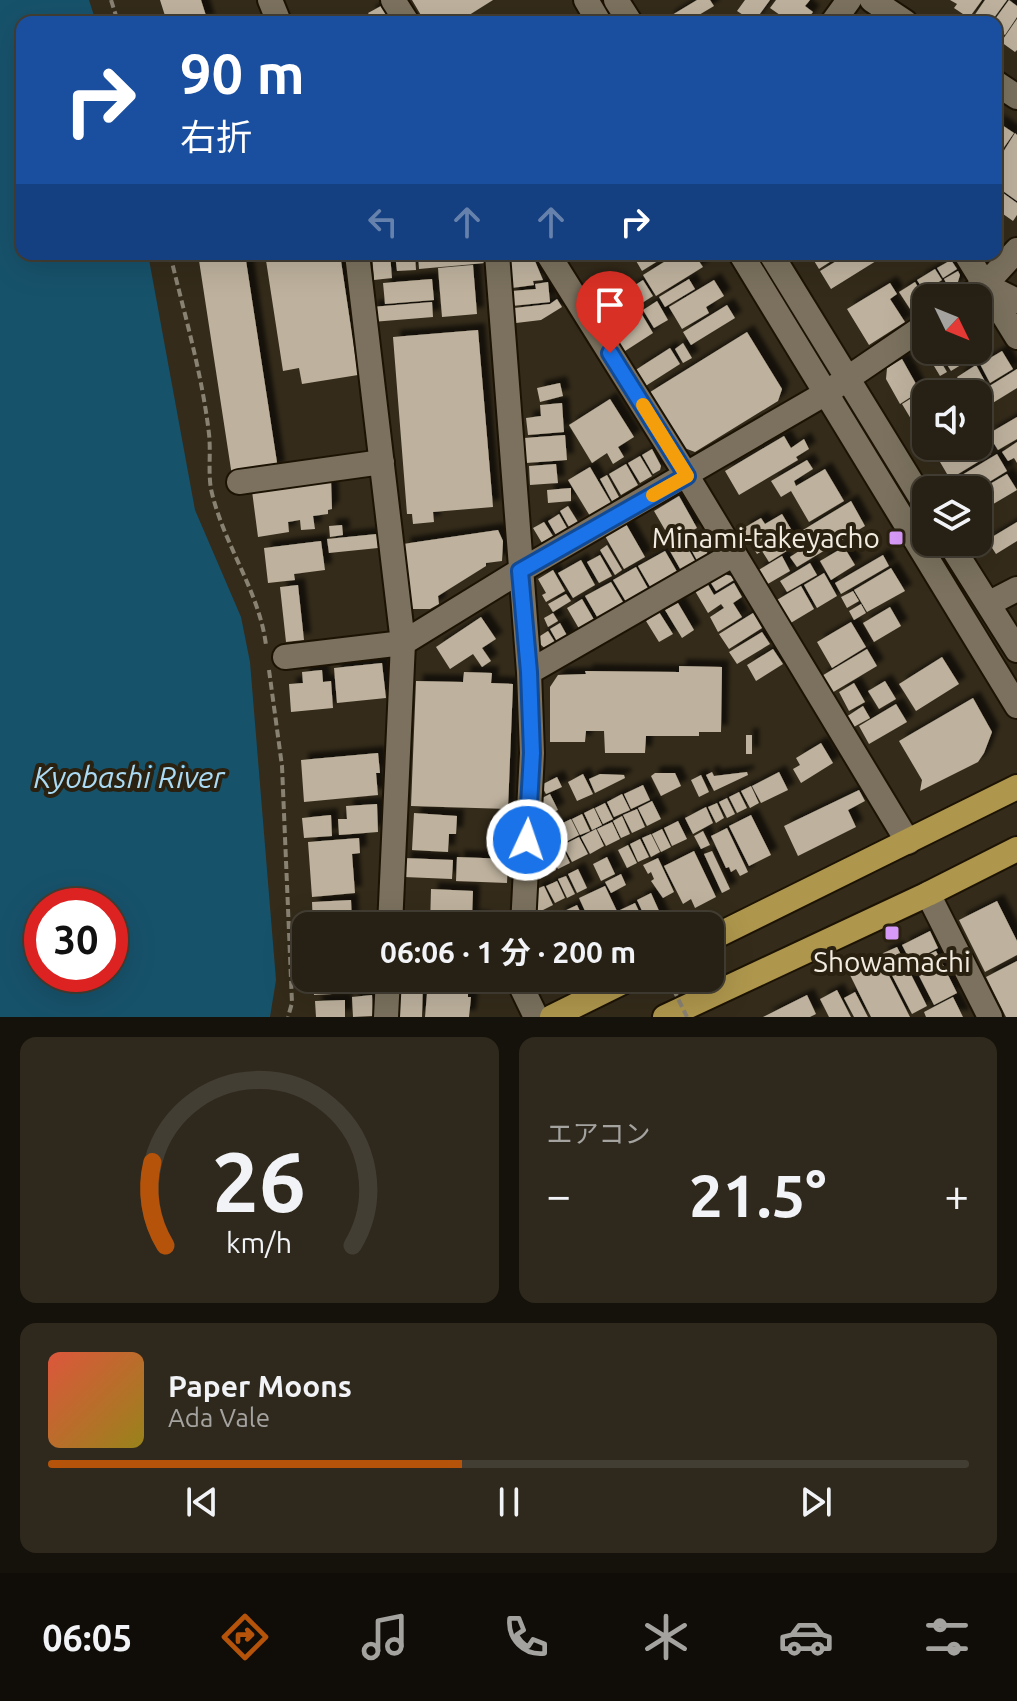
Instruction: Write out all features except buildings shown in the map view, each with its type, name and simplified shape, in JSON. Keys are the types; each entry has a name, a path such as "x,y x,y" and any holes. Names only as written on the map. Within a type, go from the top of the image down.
{"highway":[{"path":"724,932 1017,787"},
{"path":"665,1017 1017,849"},
{"path":"552,1017 603,992"}],"street":[{"path":"872,0 896,16"},
{"path":"982,284 1017,250"},
{"path":"358,260 403,643 391,912"},
{"path":"497,260 529,672 532,753 524,912"},
{"path":"552,260 687,476 908,842"},
{"path":"745,260 1017,706"},
{"path":"775,260 912,483"},
{"path":"967,260 973,284"},
{"path":"992,295 1017,301"},
{"path":"992,310 1017,337"},
{"path":"273,656 403,643 520,571 826,393 912,335"},
{"path":"239,482 382,462"},
{"path":"529,672 734,554"},
{"path":"958,556 1017,650"},
{"path":"988,604 1017,589"},
{"path":"928,894 990,1017"},
{"path":"386,1017 387,992"},
{"path":"524,992 536,1017"}],"path":[{"path":"171,260 209,435 211,488 225,531 257,605 273,656 282,766 292,1003 288,1017"},
{"path":"675,992 687,1017"}],"water":[{"name":"Kyobashi River","path":"0,0 89,0 94,16 16,16 16,260 149,260 195,510 241,617 250,662 276,980 270,1017 0,1017"}],"slow traffic":[{"path":"643,405 687,476 653,495"}],"place":[{"name":"Minami-takeyacho","path":"896,538"},
{"name":"Showamachi","path":"892,933"}],"route":[{"path":"527,840 532,753 520,571 687,476 610,353"}]}
